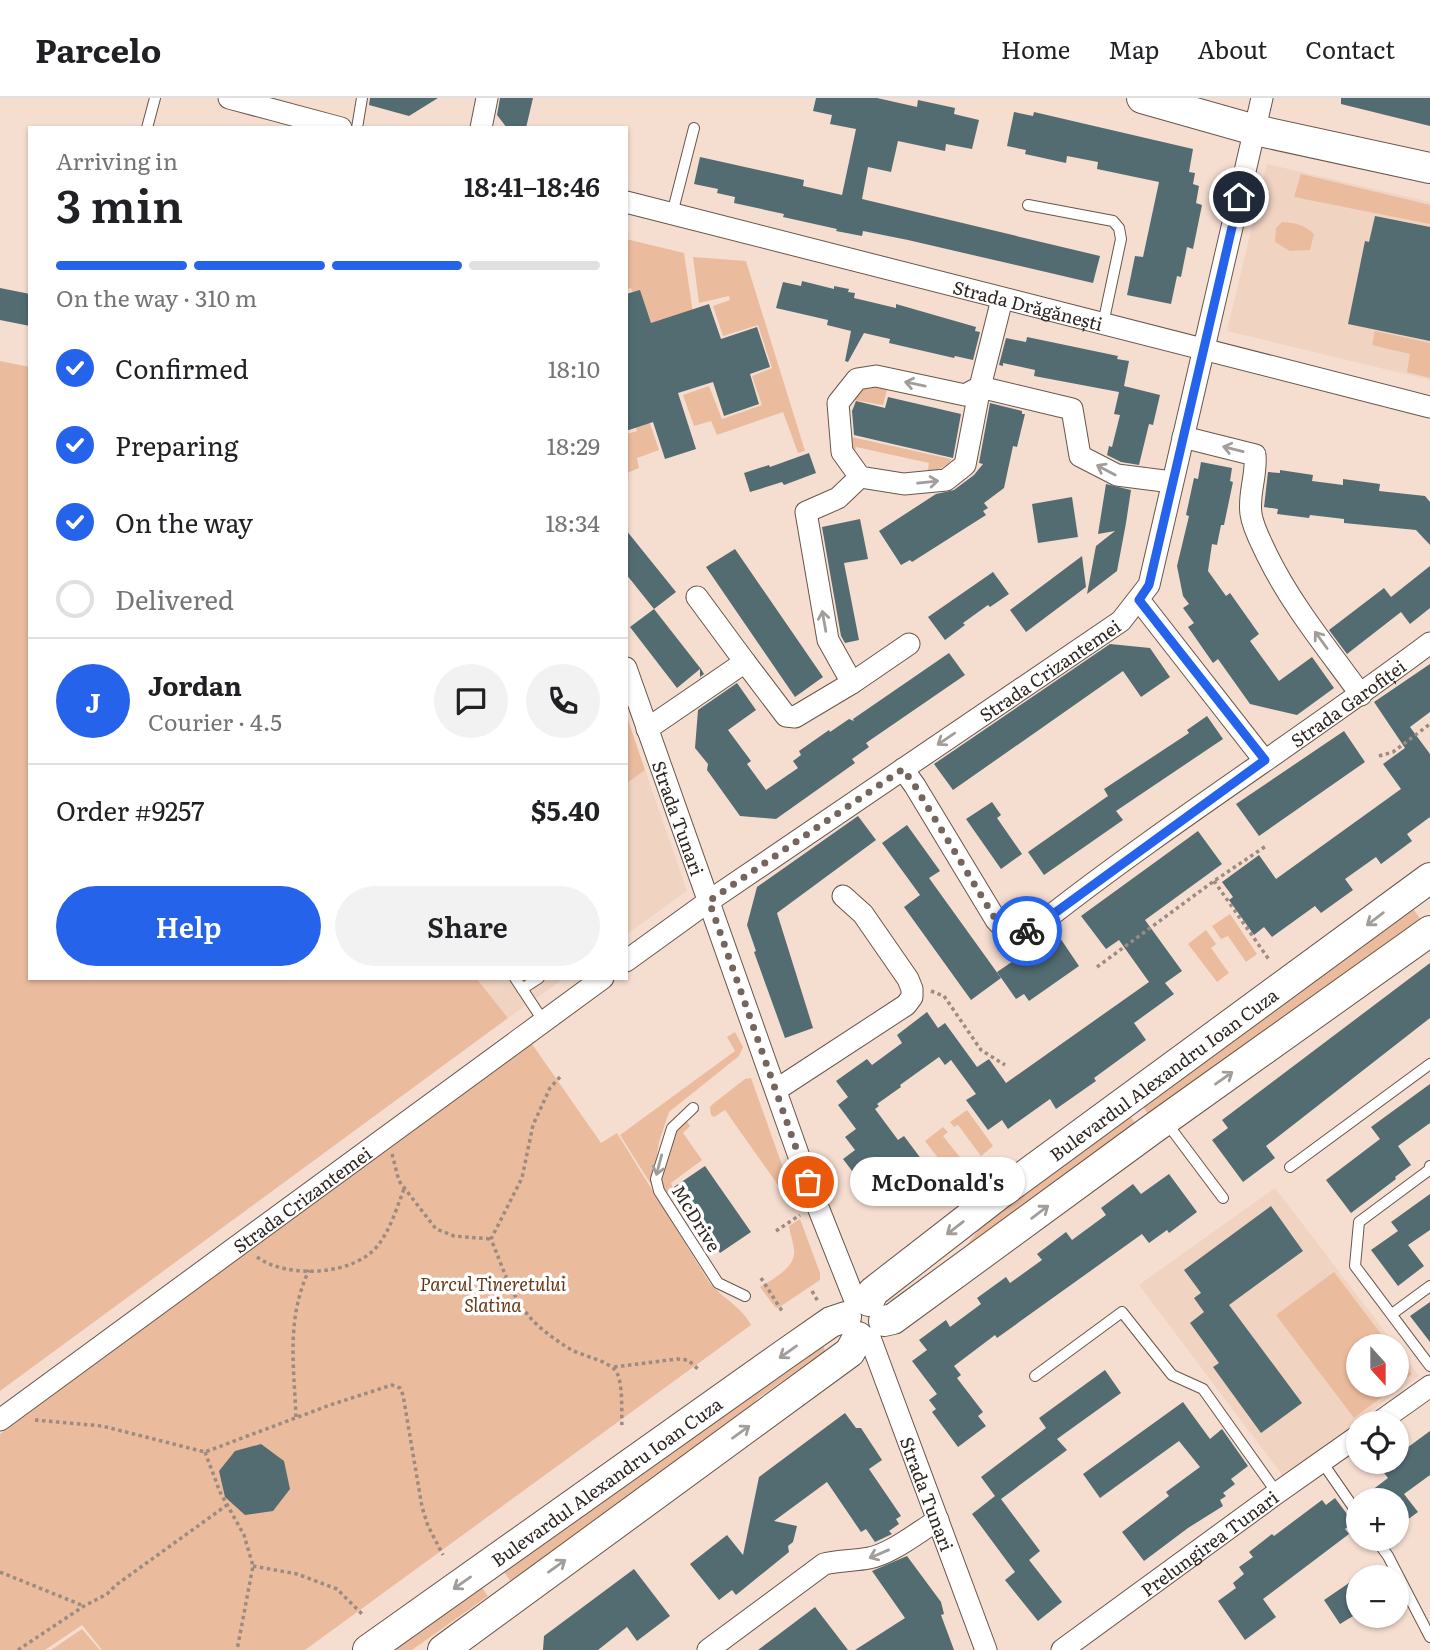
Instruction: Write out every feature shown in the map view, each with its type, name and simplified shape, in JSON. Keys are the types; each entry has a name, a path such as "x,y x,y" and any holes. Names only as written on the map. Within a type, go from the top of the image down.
{"main road":[{"path":"1142,98 1255,130 1430,168"},
{"name":"Bulevardul Alexandru Ioan Cuza","path":"443,1650 850,1352 873,1292 998,1195 1430,878"},
{"name":"Bulevardul Alexandru Ioan Cuza","path":"368,1650 831,1322 893,1319 1164,1120 1430,931"}],"street":[{"path":"229,98 334,126"},
{"path":"481,126 488,98"},
{"name":"Strada Crizantemei","path":"628,960 709,901 1121,621 1139,600 1149,585 1262,98"},
{"name":"Strada Drăgănești","path":"628,203 1430,407"},
{"path":"1002,299 979,387 965,465 946,480 904,484 860,477 842,452 838,403 857,379 876,376 965,395 979,387 1072,409 1080,456 1117,475 1172,482"},
{"path":"1183,437 1255,455 1251,515 1260,541 1286,592 1361,695"},
{"path":"852,683 828,639 806,512 838,498 860,477"},
{"path":"697,597 786,716 795,717 852,683 909,644"},
{"path":"1139,600 1265,760"},
{"name":"Strada Garofiței","path":"903,769 996,920 1006,932 1018,934 1031,930 1430,643"},
{"path":"648,729 745,662"},
{"name":"Strada Tunari","path":"628,674 817,1205 864,1319 986,1650"},
{"path":"776,1090 906,1005 912,997 912,989 863,914 843,897"},
{"name":"Strada Crizantemei","path":"2,1418 600,980"},
{"path":"1395,1411 1430,1386"},
{"name":"Prelungirea Tunari","path":"1062,1650 1346,1444"},
{"path":"708,1650 824,1564 883,1554 938,1520"}],"lane":[{"path":"148,126 155,98"},
{"path":"356,126 362,98"},
{"path":"672,214 694,128"},
{"path":"1028,205 1113,221 1119,228 1121,239 1103,324"},
{"path":"516,980 544,1021"},
{"path":"522,989 536,980"},
{"path":"1290,1167 1430,1064"},
{"name":"McDrive","path":"693,1108 671,1128 656,1179 659,1191 718,1283 745,1296"},
{"path":"1164,1120 1223,1198"},
{"path":"1430,1167 1359,1222 1355,1266 1430,1366"},
{"path":"1392,1314 1430,1286"},
{"path":"1035,1376 1122,1312 1172,1375 1203,1390 1277,1493"},
{"path":"1321,1462 1346,1497"},
{"path":"1384,1551 1430,1637"}],"path":[{"path":"1380,756 1393,752 1430,724"},
{"path":"1097,967 1266,846"},
{"path":"1214,881 1270,961"},
{"path":"912,989 935,991 944,996 981,1050 1005,1065"},
{"path":"560,1077 550,1088 533,1125 522,1178 491,1238 510,1290 536,1325 573,1351 613,1368 677,1359 688,1360 699,1370"},
{"path":"388,1136 399,1181 436,1229 454,1236 491,1238"},
{"path":"240,1244 261,1260 277,1266 309,1270 354,1264 378,1245 404,1189"},
{"path":"776,1231 817,1205"},
{"path":"296,1417 292,1330 299,1291 309,1270"},
{"path":"761,1278 782,1311"},
{"path":"613,1368 619,1377 622,1426"},
{"path":"2,1418 102,1426 205,1452 296,1417 392,1385 400,1388 404,1395 422,1507 428,1526 443,1555"},
{"path":"205,1452 220,1492 244,1535 253,1566 237,1650"},
{"path":"18,1650 107,1594 227,1505"},
{"path":"253,1566 297,1574 337,1589 362,1614"},
{"path":"0,1572 84,1606"}],"shaded area":[{"path":"1267,164 1430,202 1430,380 1227,331"},
{"path":"645,770 687,891 628,933 628,782"},
{"path":"478,980 562,980 508,1018"},
{"path":"1275,1188 1387,1334 1346,1334 1346,1397 1390,1397 1371,1411 1346,1411 1346,1430 1283,1476 1139,1285"},
{"path":"1409,1363 1419,1376 1409,1383"}],"green space":[{"path":"1301,174 1430,205 1430,224 1294,197"},
{"path":"1282,222 1300,225 1314,234 1310,250 1290,251 1275,242 1276,228"},
{"path":"628,239 684,253 693,313 661,376 631,288 628,289"},
{"path":"693,257 746,261 805,451 798,453 783,412 717,435 711,421 694,426 683,395 709,386 722,419 762,405 752,376 772,368 758,325 723,336 713,306 730,300 729,296 699,303"},
{"path":"1375,331 1430,343 1430,378 1407,372 1410,354 1372,345"},
{"path":"0,361 28,367 28,980 478,980 508,1018 0,1391"},
{"path":"889,382 883,405 854,400 857,389"},
{"path":"647,415 659,450 637,458 639,468 628,473 628,434 637,431 634,419"},
{"path":"847,436 951,459 935,472 927,473 929,463 856,447 855,451 844,448"},
{"path":"628,720 645,770 628,782"},
{"path":"1410,904 1421,920 1150,1116 1138,1100"},
{"path":"1230,914 1257,954 1246,962 1228,936 1221,939 1212,926"},
{"path":"1206,930 1216,944 1211,948 1229,973 1217,982 1188,944"},
{"path":"735,1032 743,1047 739,1056 669,1112 659,1142 652,1186 620,1135 735,1051 727,1037"},
{"name":"Parcul Tineretului Slatina","path":"532,1044 601,1143 617,1133 709,1282 751,1325 305,1650 102,1650 82,1625 45,1650 0,1650 0,1434"},
{"path":"751,1078 797,1207 795,1209 725,1110 714,1117 711,1115 710,1107 714,1103 745,1079"},
{"path":"967,1110 993,1146 981,1156 958,1125 954,1127 950,1122"},
{"path":"1128,1113 1140,1130 897,1306 891,1300 967,1245 994,1210"},
{"path":"686,1120 690,1126 683,1133 702,1160 671,1183 673,1188 666,1193 661,1182 672,1135"},
{"path":"943,1127 948,1132 943,1136 967,1166 953,1177 925,1141"},
{"path":"800,1219 820,1273 820,1280 778,1308 760,1287 783,1272 792,1261 794,1249 789,1226"},
{"path":"1334,1272 1381,1334 1346,1334 1346,1397 1382,1397 1363,1411 1349,1411 1276,1315"},
{"path":"822,1342 825,1351 758,1398 743,1420 515,1587 504,1572"},
{"path":"476,1579 488,1596 412,1650 377,1650"},
{"path":"82,1629 100,1650 51,1650"}],"building":[{"path":"370,98 438,98 409,116 369,105"},
{"path":"500,98 533,98 526,126 505,126 497,115"},
{"path":"816,98 877,98 917,107 918,100 955,108 954,114 979,120 972,149 946,144 945,151 898,141 891,172 868,167 862,199 1100,256 1093,283 908,240 863,231 862,236 836,231 837,229 783,217 784,214 734,203 735,197 717,193 718,189 694,184 700,157 804,180 803,186 842,195 856,129 830,124 832,115 813,111"},
{"path":"1341,98 1430,98 1430,126 1341,104"},
{"path":"1014,112 1033,116 1034,112 1193,149 1189,172 1195,173 1193,184 1199,186 1196,203 1202,205 1193,249 1187,247 1181,277 1177,276 1171,304 1127,295 1135,256 1143,257 1159,182 1097,169 1098,162 1067,156 1066,163 1025,154 1026,150 1007,146"},
{"path":"1375,216 1430,227 1430,341 1348,324 1365,241 1369,242"},
{"path":"802,281 834,289 834,286 849,289 848,292 855,293 854,298 896,308 896,304 976,327 975,331 980,332 973,360 889,343 890,339 864,333 848,362 845,361 851,331 827,325 828,320 776,308 783,282 801,286"},
{"path":"0,288 28,294 28,326 0,320"},
{"path":"640,290 651,323 709,304 721,339 757,327 770,367 750,374 759,404 724,416 713,382 678,393 696,449 665,459 653,422 628,430 628,293"},
{"path":"1027,337 1118,356 1117,359 1129,361 1124,386 1160,395 1153,425 1149,424 1139,465 1121,462 1107,455 1109,446 1112,447 1120,415 1114,414 1119,392 1034,376 1035,370 1003,363 1003,366 999,365 1006,338 1026,342"},
{"path":"888,397 961,414 953,458 854,435 852,411 856,401 885,408"},
{"path":"990,403 1025,414 1017,447 1013,446 1004,488 984,503 988,508 983,511 986,515 912,562 910,560 901,565 879,531 936,494 954,490 974,475 983,464 979,463"},
{"path":"809,453 816,473 784,485 782,482 750,492 744,473"},
{"path":"1201,462 1232,468 1230,481 1233,482 1224,525 1221,525 1217,545 1212,544 1208,571 1226,596 1230,593 1259,634 1250,641 1279,681 1312,657 1334,688 1297,715 1250,704 1218,659 1213,663 1188,627 1194,623 1183,608 1189,604 1183,596 1177,566 1189,516 1186,515 1194,478 1198,479"},
{"path":"1280,470 1313,475 1312,481 1343,485 1343,479 1380,484 1379,491 1425,496 1430,502 1430,545 1416,530 1344,523 1344,519 1310,515 1309,518 1277,514 1278,509 1264,507 1268,472 1280,473"},
{"path":"1106,484 1131,490 1126,523 1117,571 1087,594 1096,546 1115,531 1098,534"},
{"path":"1072,497 1078,537 1038,543 1032,504"},
{"path":"860,519 868,559 844,563 859,640 845,643 841,636 822,527"},
{"path":"628,532 676,592 654,609 628,576"},
{"path":"735,549 823,677 795,697 706,567"},
{"path":"1082,556 1086,587 1026,632 1010,610"},
{"path":"1430,566 1430,608 1410,624 1401,612 1347,654 1329,630 1384,588 1391,597"},
{"path":"993,572 1009,594 990,607 988,605 945,640 928,617"},
{"path":"654,609 704,674 700,677 700,669 677,688 630,627"},
{"path":"1110,644 1150,648 1170,677 1141,697 1123,671 953,790 934,764"},
{"path":"949,653 965,675 866,743 869,747 852,759 855,763 776,819 740,816 707,770 708,764 695,748 698,710 737,683 756,710 728,730 751,761 747,764 766,790 798,768 793,761 801,755 799,751 849,719 854,721 853,719"},
{"path":"1430,664 1430,712 1410,727 1430,754 1430,817 1407,834 1412,841 1381,864 1376,857 1345,879 1353,890 1321,913 1315,906 1272,937 1264,927 1254,935 1229,900 1233,897 1222,882 1259,855 1276,879 1401,789 1383,764 1405,748 1374,702"},
{"path":"1207,716 1223,739 1116,811 1123,820 1044,875 1028,852 1108,796 1104,789 1189,733 1187,730"},
{"path":"1344,731 1365,762 1259,836 1236,804"},
{"path":"992,802 1001,815 997,818 1022,854 1001,869 966,819"},
{"path":"858,816 876,840 777,913 813,1028 785,1038 747,925 757,887"},
{"path":"907,825 940,871 929,878 1001,978 971,1000 904,907 920,895 882,843"},
{"path":"1198,831 1222,864 1145,920 1182,971 1165,983 1174,994 1134,1023 1146,1040 1094,1078 1096,1081 1056,1109 1050,1099 1008,1129 1002,1120 988,1130 966,1100 976,1094 951,1060 945,1065 939,1057 900,1085 901,1087 877,1104 879,1106 875,1109 898,1140 904,1136 925,1164 889,1191 882,1182 868,1192 843,1159 855,1150 845,1137 856,1129 838,1105 848,1097 836,1081 867,1059 872,1065 902,1043 897,1035 927,1012 938,1028 945,1023 977,1067 989,1059 1006,1083 1149,982 1119,940 1106,949 1081,916"},
{"path":"1056,932 1079,966 1029,1001 1024,994 1016,999 997,972"},
{"path":"1430,963 1430,1018 1266,1146 1275,1158 1243,1182 1212,1140 1228,1128 1222,1120"},
{"path":"1430,1084 1430,1123 1398,1146 1411,1165 1351,1213 1326,1180 1380,1139 1371,1127"},
{"path":"705,1166 751,1232 720,1253 674,1187"},
{"path":"1169,1174 1197,1212 1169,1233 1167,1230 1149,1243 1142,1234 954,1366 961,1375 957,1378 983,1412 978,1416 986,1426 958,1447 932,1412 936,1409 929,1400 937,1394 912,1361 927,1350 919,1340 946,1320 950,1327 981,1304 977,1298 1006,1277 1010,1283 1042,1260 1037,1254 1066,1232 1072,1240 1106,1215 1101,1208 1133,1184 1141,1194"},
{"path":"1430,1194 1430,1230 1408,1245 1424,1266 1398,1286 1371,1250 1398,1231 1391,1222"},
{"path":"1271,1206 1303,1251 1229,1305 1302,1403 1261,1433 1213,1367 1219,1363 1190,1323 1204,1312 1194,1298 1201,1293 1184,1270"},
{"path":"1430,1302 1430,1342 1410,1316"},
{"path":"1105,1370 1121,1393 1057,1439 1067,1450 1001,1499 1040,1551 1029,1560 1062,1602 1038,1621 1005,1580 1015,1572 972,1514 995,1496 981,1477 1046,1428 1039,1418"},
{"path":"1183,1402 1210,1439 1222,1429 1248,1466 1231,1479 1235,1484 1223,1493 1226,1496 1220,1500 1223,1506 1144,1561 1122,1532 1169,1496 1166,1492 1200,1467 1179,1441 1100,1498 1083,1474"},
{"path":"845,1413 856,1428 861,1428 882,1460 869,1469 901,1516 896,1519 899,1524 889,1531 892,1534 875,1542 866,1529 861,1532 827,1482 774,1521 797,1526 793,1542 788,1546 789,1552 736,1595 732,1590 719,1600 690,1564 727,1535 743,1555 759,1477"},
{"path":"1430,1431 1430,1475 1409,1490 1409,1488 1375,1488 1388,1478 1385,1474 1409,1474 1409,1446"},
{"path":"261,1444 284,1461 290,1489 273,1511 245,1515 225,1497 219,1471 235,1451"},
{"path":"1335,1498 1346,1513 1346,1536 1263,1599 1276,1617 1245,1640 1218,1601 1236,1588 1233,1583 1244,1574 1239,1567 1253,1557 1249,1552 1322,1500 1326,1505"},
{"path":"1409,1500 1418,1512 1409,1519"},
{"path":"907,1556 941,1602 944,1614 941,1615 954,1650 855,1650 905,1618 872,1571"},
{"path":"634,1569 670,1616 637,1641 627,1627 598,1650 543,1650 544,1636"},
{"path":"1346,1585 1346,1620 1340,1624 1324,1600"},
{"path":"815,1607 848,1650 758,1650"}],"way so far":[{"path":"808,1182 709,901 903,769 996,920 1006,932 1018,934 1027,931"}],"place":[{"name":"McDonald's","path":"808,1182"}],"route":[{"path":"1027,931 1265,760 1139,600 1149,585 1239,197"}]}
